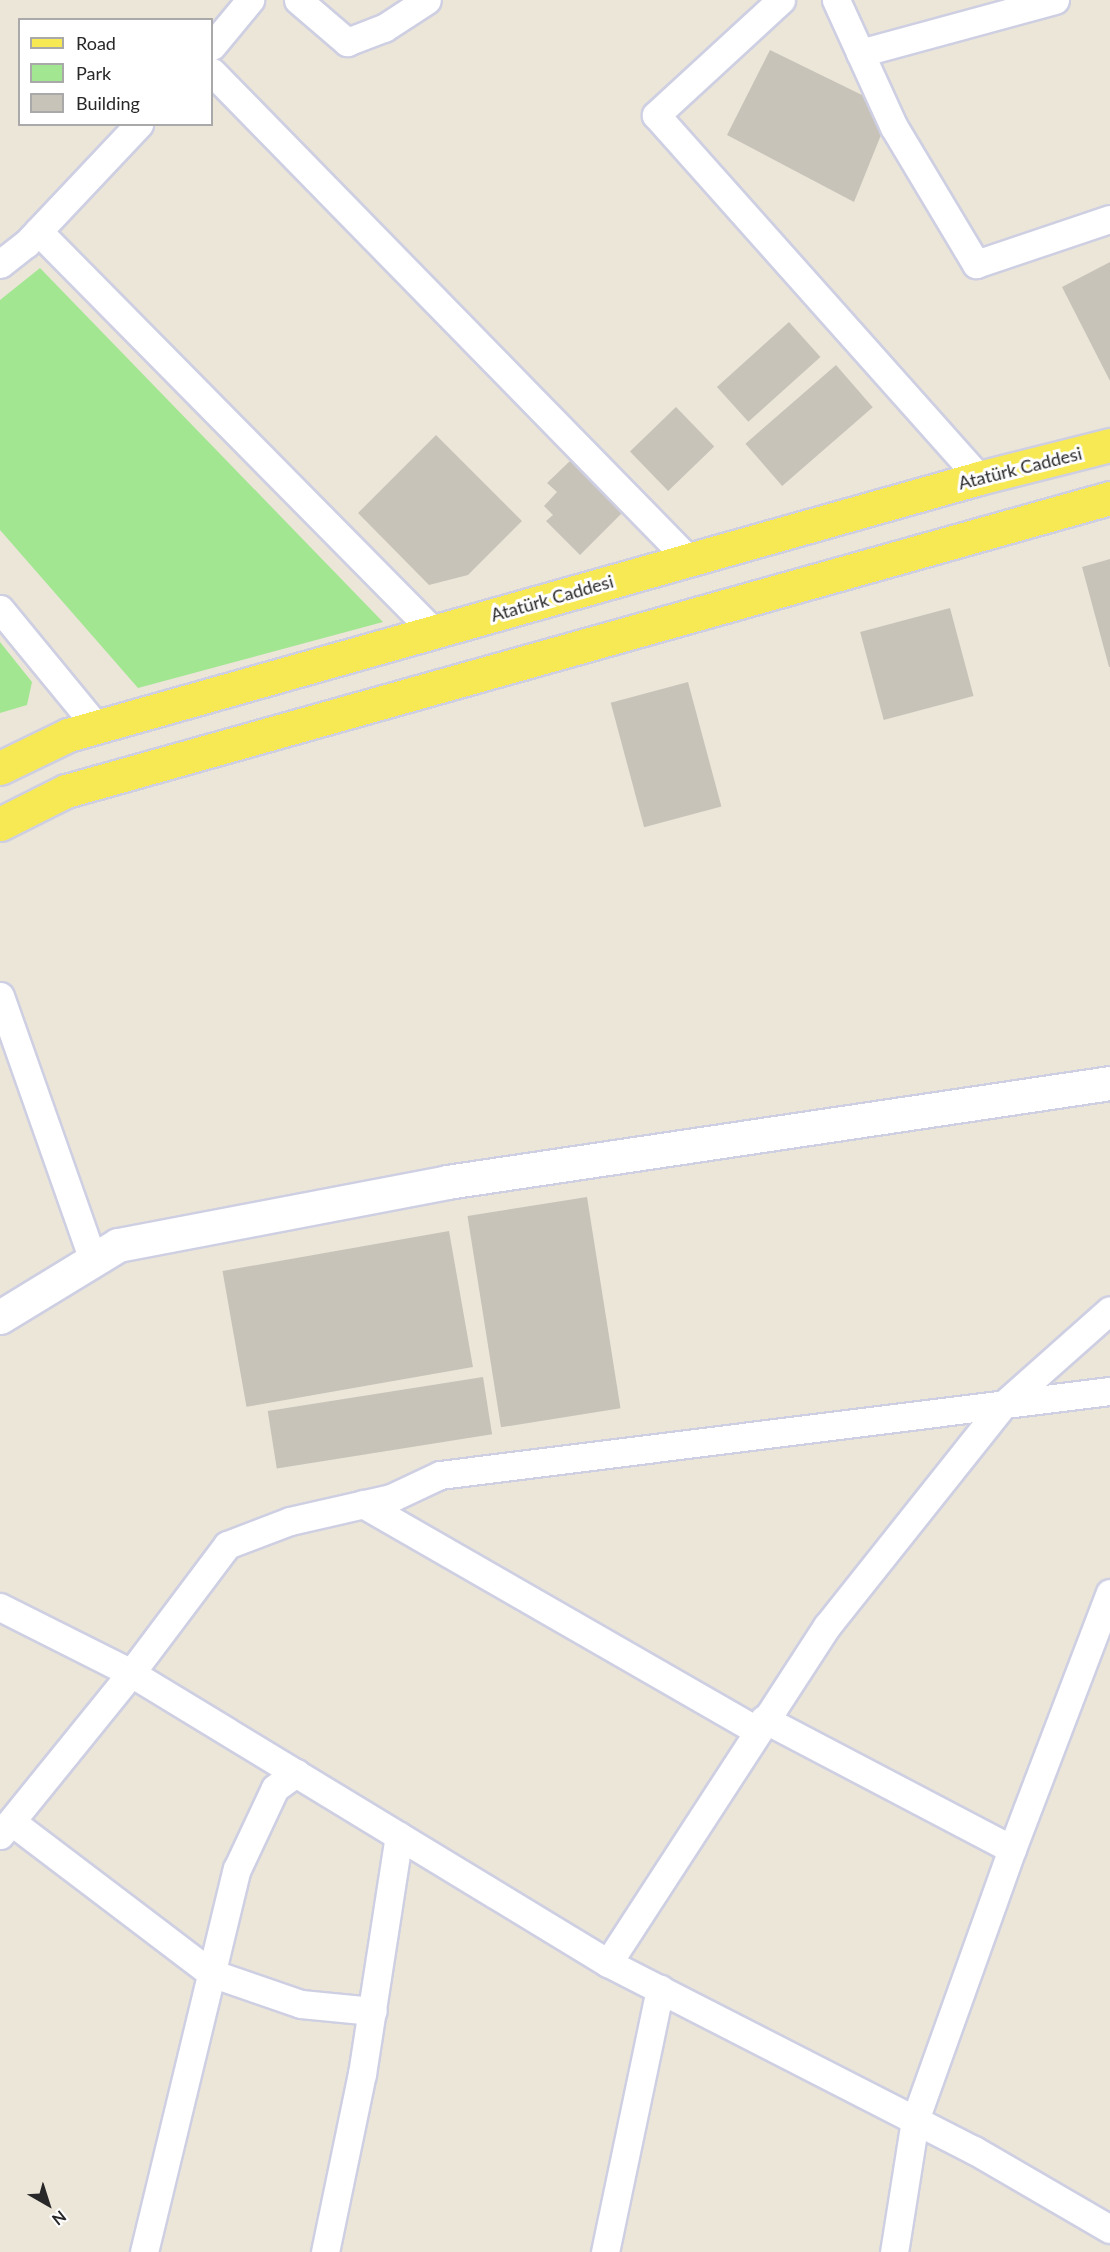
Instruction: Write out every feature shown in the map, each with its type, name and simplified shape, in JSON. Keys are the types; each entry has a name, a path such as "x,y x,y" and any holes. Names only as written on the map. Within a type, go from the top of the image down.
{"main road":[{"name":"Atatürk Caddesi","path":"0,768 68,735 435,633 979,477 1110,445"},
{"path":"0,824 66,791 1110,498"}],"street":[{"path":"213,45 250,0"},
{"path":"298,0 346,42 384,28 427,0"},
{"path":"781,0 656,115 979,477"},
{"path":"836,0 894,127 976,264 1110,219"},
{"path":"860,53 1055,0"},
{"path":"213,73 688,559"},
{"path":"0,264 38,231 137,126"},
{"path":"38,231 435,633"},
{"path":"0,609 98,728"},
{"path":"0,996 93,1260"},
{"path":"0,1317 118,1245 447,1182 1110,1083"},
{"path":"608,1963 760,1724 827,1626 1002,1406 1110,1310"},
{"path":"372,2011 301,2004 211,1973 6,1829 131,1673 227,1545 290,1521 391,1498 440,1475 1110,1391"},
{"path":"363,1504 760,1724 1012,1849"},
{"path":"894,2252 915,2120 1012,1849 1110,1593"},
{"path":"0,1607 131,1673 608,1963 915,2120 1110,2229"},
{"path":"144,2252 237,1869 274,1788 296,1773"},
{"path":"325,2252 372,2011 399,1836"},
{"path":"604,2252 660,1989"}],"green space":[{"path":"40,268 383,622 138,688 0,530 0,300"},
{"path":"0,642 32,682 27,705 0,713"}],"building":[{"path":"770,50 862,95 883,130 854,202 727,135"},
{"path":"1110,262 1110,381 1062,287"},
{"path":"789,322 820,357 748,422 717,387"},
{"path":"836,365 873,407 782,486 745,444"},
{"path":"676,407 714,447 668,491 630,451"},
{"path":"436,435 522,521 468,575 429,585 358,513"},
{"path":"572,459 624,511 580,555 546,521 553,515 544,506 557,492 547,483"},
{"path":"1110,559 1110,667 1109,667 1082,567"},
{"path":"950,608 974,696 884,720 860,632"},
{"path":"688,682 721,807 644,827 611,703"},
{"path":"587,1197 620,1408 501,1427 467,1216"},
{"path":"449,1231 473,1367 246,1407 222,1271"},
{"path":"483,1377 492,1434 277,1468 268,1411"}]}
